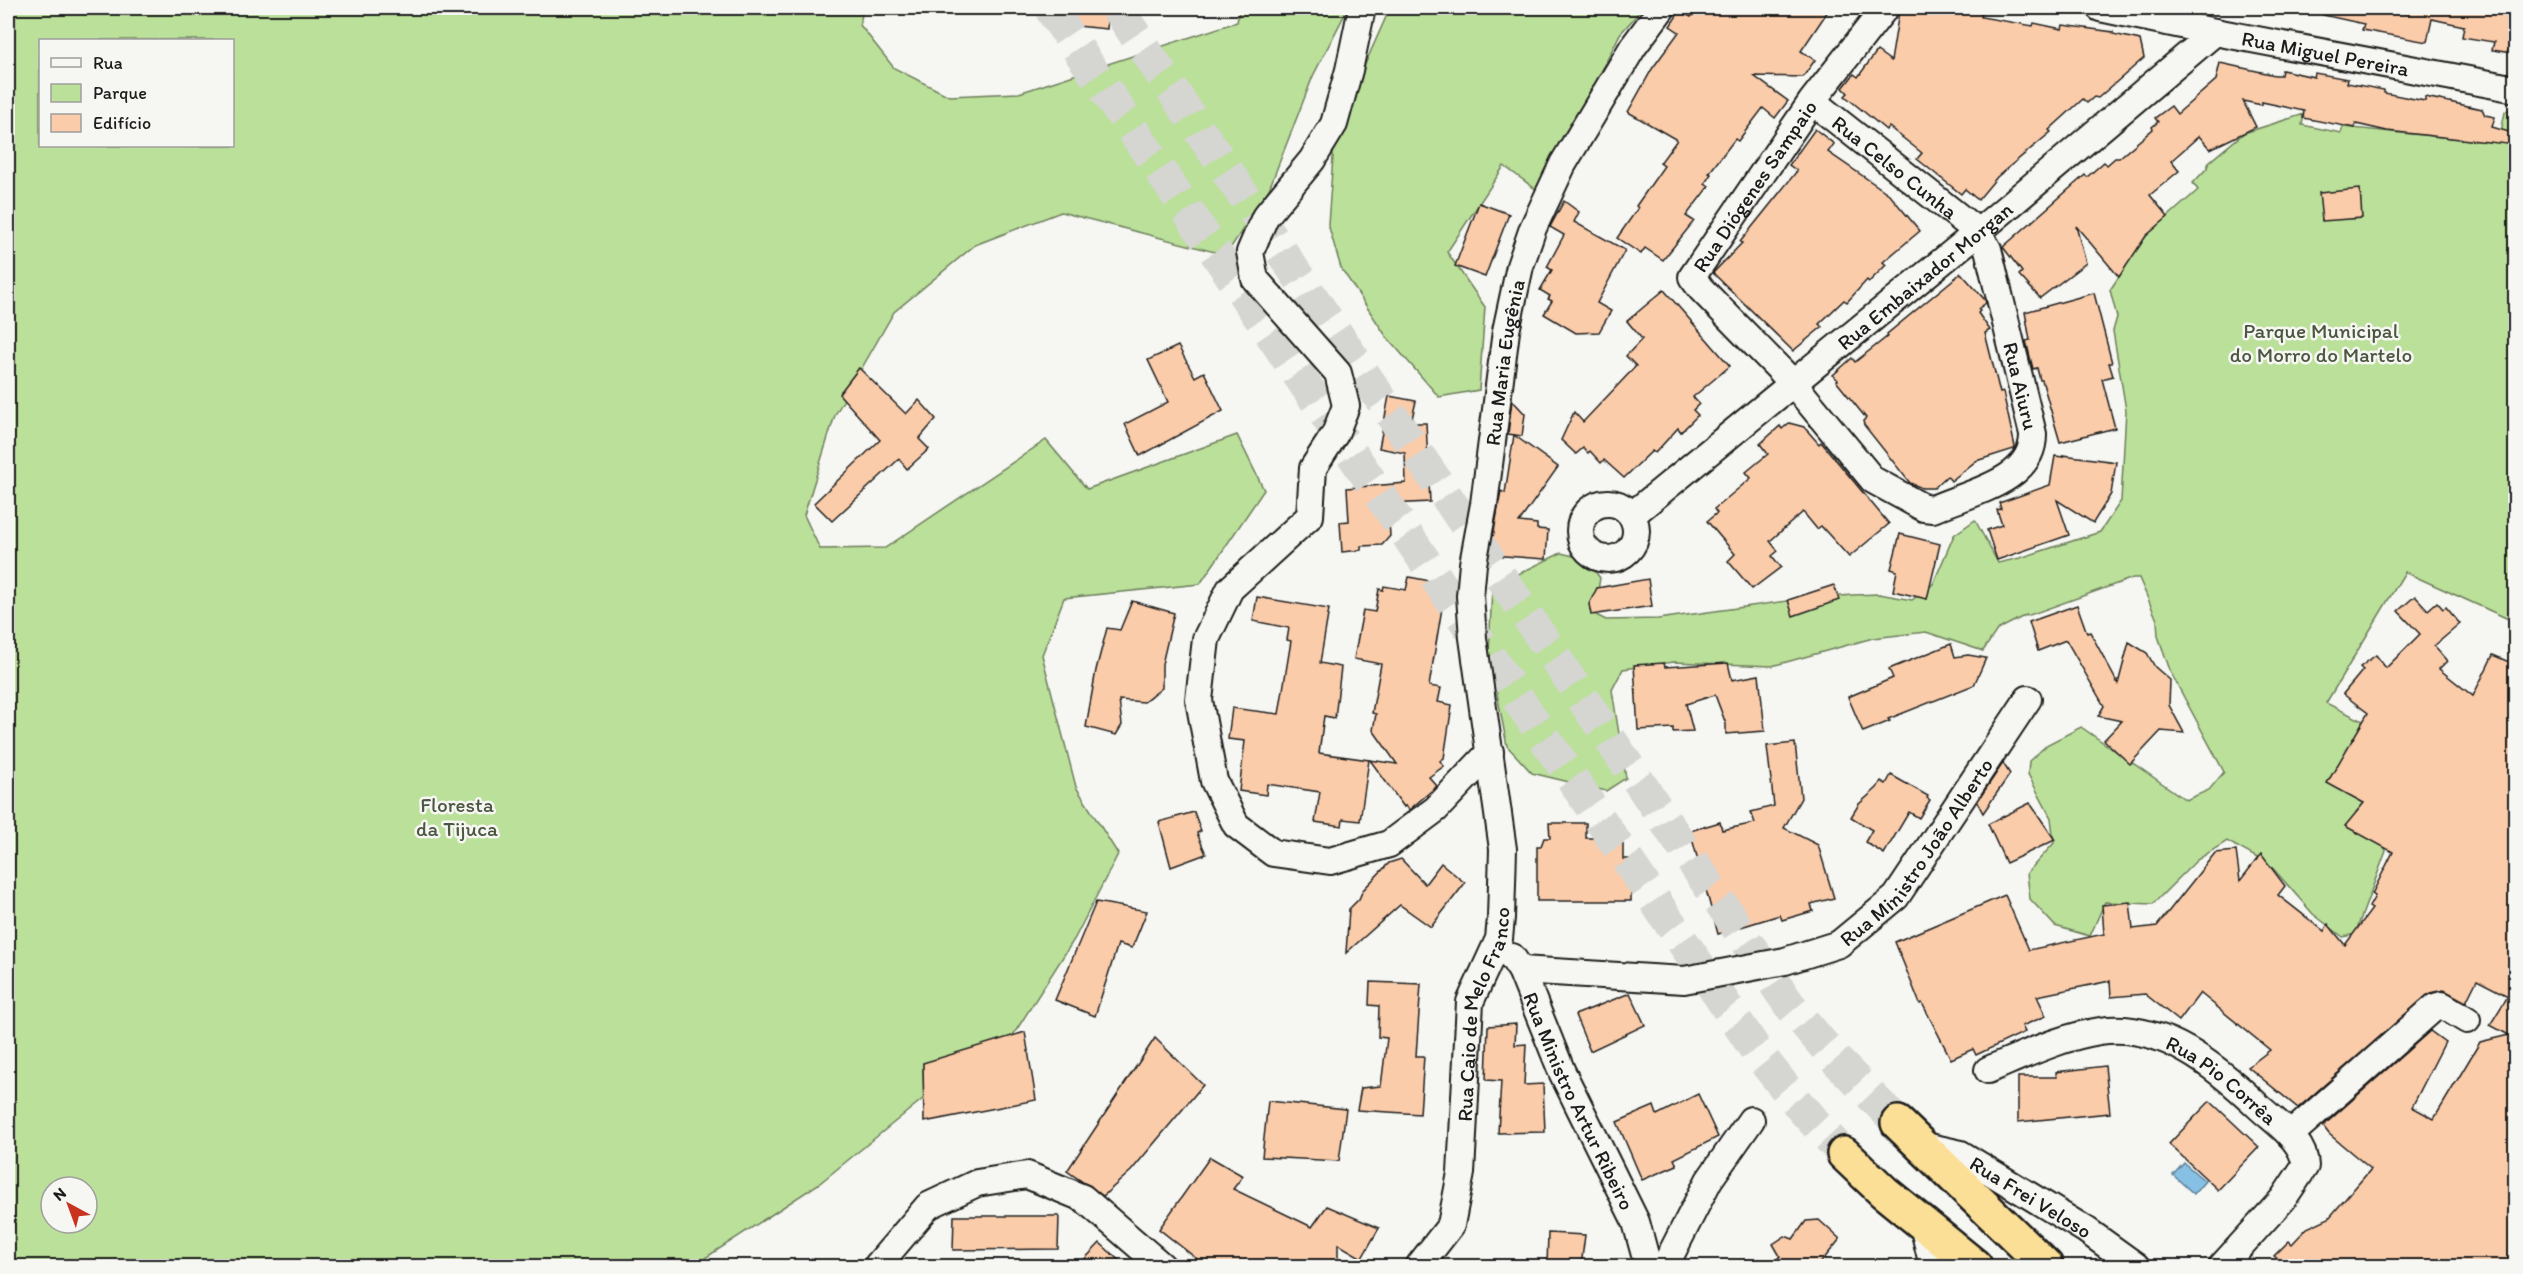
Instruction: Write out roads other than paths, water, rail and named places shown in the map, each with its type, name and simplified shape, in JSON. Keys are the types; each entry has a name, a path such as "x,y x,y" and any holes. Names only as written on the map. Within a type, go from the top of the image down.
{"highway":[{"path":"1909,1134 2046,1266"},
{"path":"1844,1154 1884,1192 1976,1266"}],"street":[{"path":"1362,8 1349,70 1334,124 1312,160 1265,217 1250,252 1255,279 1338,374 1346,406 1335,434 1313,468 1310,516 1230,589 1206,639 1199,700 1214,781 1236,825 1273,853 1330,861 1389,844 1436,809 1490,752"},
{"name":"Rua Maria Eugênia","path":"1490,752 1473,638 1470,596 1506,331 1520,266 1533,228 1563,164 1634,47 1662,8"},
{"name":"Rua Diógenes Sampaio","path":"1793,383 1692,277 1812,101 1885,8"},
{"name":"Rua Miguel Pereira","path":"2100,8 2516,89"},
{"name":"Rua Embaixador Morgan","path":"1632,515 1978,232 2215,32"},
{"name":"Rua Celso Cunha","path":"1812,101 1978,232"},
{"name":"Rua Aiuru","path":"1793,383 1873,480 1924,508 1933,509 2004,479 2024,464 2033,445 2032,434 1988,249 1978,232"},
{"name":"Rua Ministro João Alberto","path":"1521,970 1684,980 1785,961 1839,944 1896,897 2028,699"},
{"name":"Rua Caio de Melo Franco","path":"1419,1266 1451,1225 1461,1173 1470,1002 1499,939 1503,849 1490,752"},
{"name":"Rua Ministro Artur Ribeiro","path":"1499,939 1521,970 1562,1072 1635,1222 1648,1266"},
{"path":"2290,1136 2435,1007 2442,1005 2467,1020"},
{"name":"Rua Pio Corrêa","path":"1988,1070 2030,1052 2081,1035 2109,1031 2142,1034 2164,1040 2205,1060 2224,1074 2290,1136 2305,1158 2305,1166 2283,1199 2222,1266"},
{"path":"1665,1266 1709,1180 1751,1120"},
{"name":"Rua Frei Veloso","path":"1909,1134 1961,1154 2086,1230 2136,1266"},
{"path":"878,1266 928,1206 977,1183 1027,1175 1083,1198 1162,1266"},
{"path":"1923,1225 1933,1266"},
{"path":"2086,1230 2086,1240 2091,1249 2112,1266"}],"water":[{"path":"2184,1163 2205,1181 2194,1194 2173,1175"}],"tunnel":[{"path":"1050,8 1760,1056 1803,1110 1844,1154"},
{"path":"1117,8 1788,1003 1836,1060 1898,1123"}],"park label":[{"name":"Parque Municipal do Morro do Martelo","path":"2321,342"},
{"name":"Floresta da Tijuca","path":"457,816"}]}
